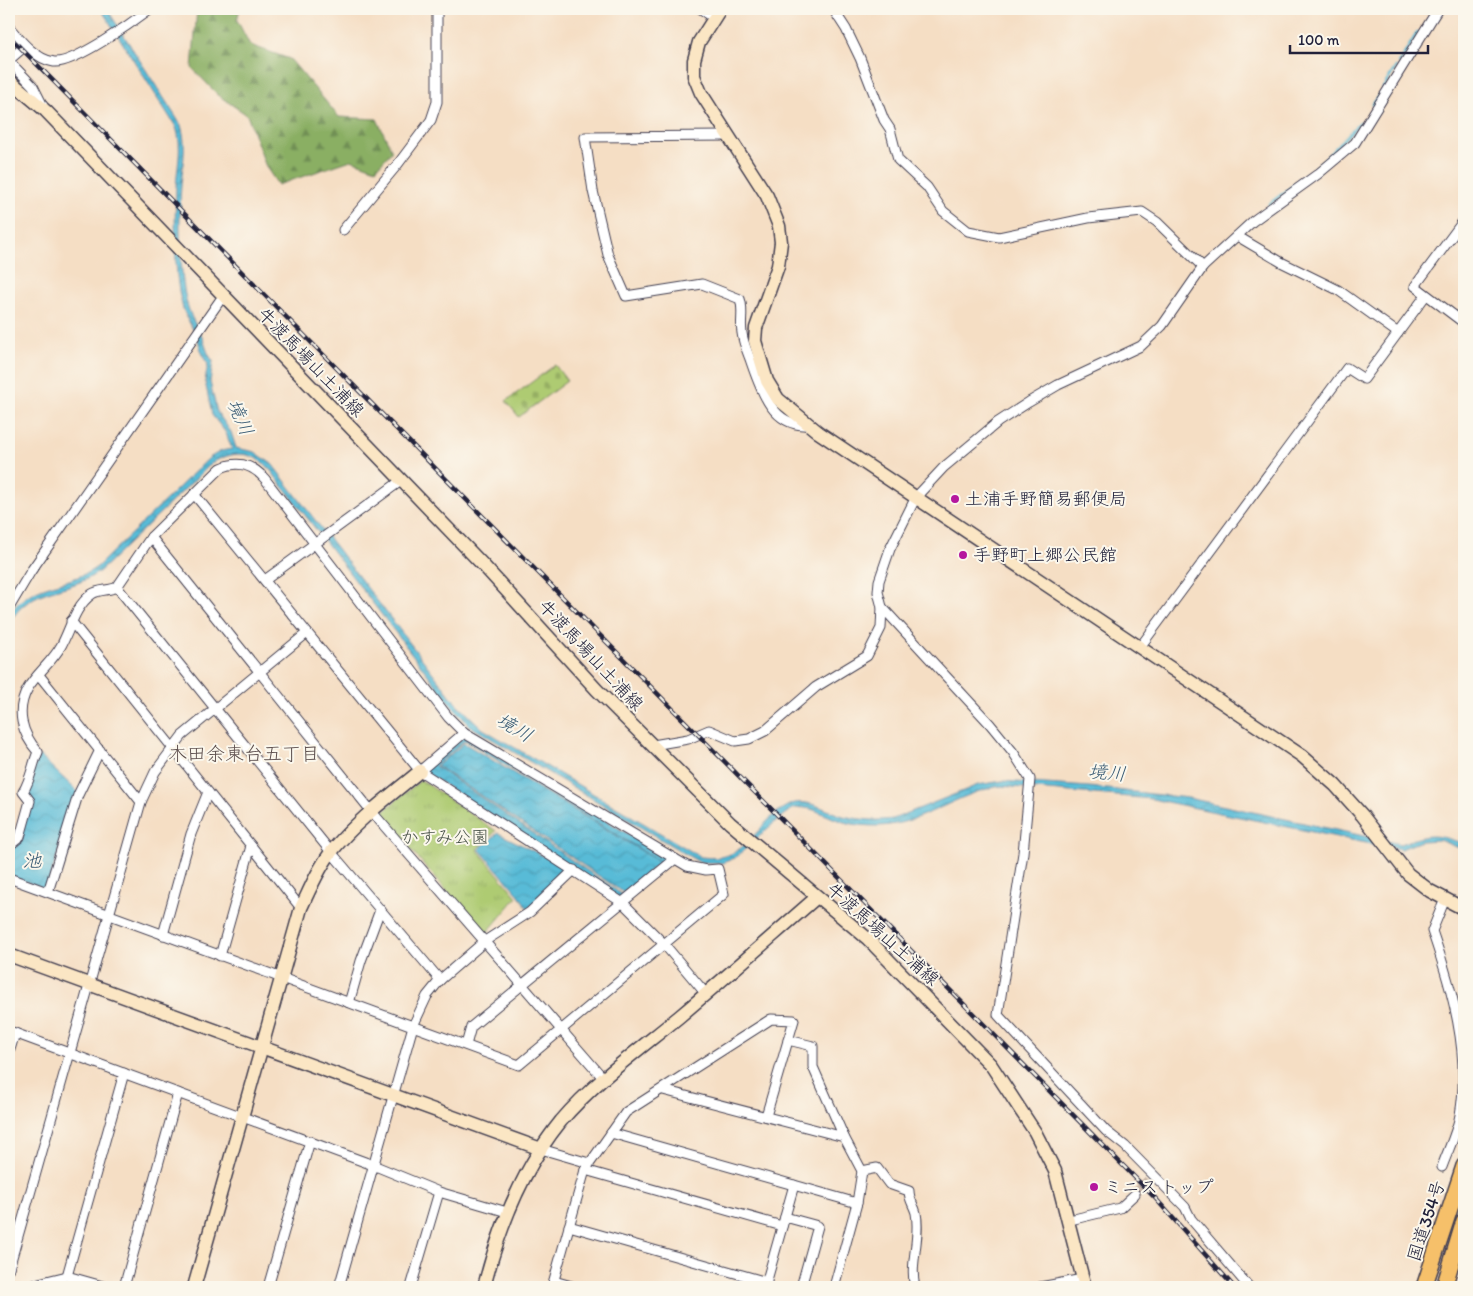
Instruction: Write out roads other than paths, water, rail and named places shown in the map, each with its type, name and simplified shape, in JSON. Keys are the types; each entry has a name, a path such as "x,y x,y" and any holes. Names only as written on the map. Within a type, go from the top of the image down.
{"highway":[{"name":"国道354号","path":"1424,1287 1464,1166"},
{"name":"国道354号","path":"1444,1287 1464,1221"}],"street":[{"path":"9,27 25,46 45,59 65,61 127,26 150,9"},
{"path":"344,230 431,120 437,102 437,9"},
{"path":"701,9 717,13 699,42 694,60 694,76 701,94 767,196 780,234 781,254 756,328 755,341 767,381 778,399 810,425 1302,756 1335,785 1418,883 1464,909"},
{"path":"832,9 846,29 860,58 884,120 890,129 898,160 927,187 943,211 968,231 1000,237 1088,218 1142,212 1157,222 1204,267"},
{"path":"653,745 688,739 709,730 735,741 750,739 765,731 816,687 867,656 881,628 882,607 878,592 879,581 890,550 916,497 944,467 998,422 1058,385 1141,346 1162,326 1204,267 1237,236 1355,143 1438,9"},
{"path":"25,46 9,60 33,86 46,111"},
{"name":"牛渡馬場山土浦線","path":"9,80 46,111 402,480 483,565 597,690 730,823 868,939 972,1043 1001,1076 1035,1132 1055,1171 1070,1220 1084,1283"},
{"path":"729,136 585,137 593,191 608,255 626,296 702,284 740,299 742,306 742,334 758,382 769,404 782,418 798,426 810,425"},
{"path":"1464,220 1415,286 1464,323"},
{"path":"1237,236 1281,262 1338,290 1398,333"},
{"path":"1140,647 1347,368 1364,379 1426,295"},
{"path":"9,608 31,571 223,296"},
{"path":"9,846 20,837 30,801 23,792 31,778 31,768 38,752 26,739 22,709 28,689 52,662 67,636 71,622 81,603 92,594 117,587 151,537 221,468 235,464 252,466 266,479 448,717 464,733 675,860 696,869 718,869 724,894 519,1065 9,878"},
{"path":"265,580 402,480"},
{"path":"194,494 420,771 623,903 664,944 706,994"},
{"path":"151,537 372,812 560,1030 604,1078"},
{"path":"117,587 331,852 440,980"},
{"path":"882,607 996,731 1013,752 1030,779 998,1015 1106,1131 1151,1177 1185,1207 1191,1219 1249,1287"},
{"path":"71,622 301,908"},
{"path":"9,1268 88,983 141,802 156,772 182,736 307,633"},
{"path":"39,675 141,802"},
{"path":"194,1287 301,908 316,876 331,852 372,812 464,733"},
{"path":"48,892 78,795 100,750"},
{"path":"163,935 191,834 208,792"},
{"path":"220,956 250,846"},
{"path":"466,1046 472,1027 675,860"},
{"path":"339,1287 413,1026 428,996 440,980 485,941 530,912 574,870"},
{"path":"484,1287 507,1212 541,1149 562,1120 604,1078 706,994 817,897"},
{"path":"1442,1167 1459,1118 1463,1091 1456,1009 1432,930 1445,899"},
{"path":"349,1002 360,961 380,910"},
{"path":"9,955 393,1094 587,1167 784,1221 818,1226 801,1287"},
{"path":"575,1287 553,1284 569,1226 587,1167 626,1112 771,1019 794,1020 766,1116"},
{"path":"9,1053 12,1032 310,1141 439,1192 507,1212"},
{"path":"788,1040 813,1046 813,1067 844,1137 862,1171 857,1203 834,1287"},
{"path":"67,1276 124,1073"},
{"path":"663,1090 844,1137"},
{"path":"124,1287 178,1093"},
{"path":"611,1133 857,1203"},
{"path":"268,1287 310,1141"},
{"path":"862,1171 878,1168 888,1184 909,1191 909,1201 916,1213 916,1258 911,1273 915,1287"},
{"path":"569,1226 766,1285 794,1186"},
{"path":"411,1287 439,1192"},
{"path":"1070,1220 1120,1208 1135,1194"},
{"path":"22,1287 67,1276 106,1287"},
{"path":"1040,1287 1084,1283"}],"water":[{"path":"101,9 107,9 181,125 184,147 180,198 180,249 183,283 189,310 213,361 210,382 217,412 231,432 236,448 255,452 272,464 456,703 483,729 701,857 717,857 730,854 741,848 777,812 796,803 811,804 848,817 887,820 978,785 1002,781 1089,787 1188,798 1401,844 1418,838 1432,836 1447,838 1464,844 1464,850 1439,840 1421,841 1401,849 1152,799 1001,786 985,789 910,820 878,826 848,823 812,809 793,809 787,812 734,858 723,863 699,862 470,726 452,706 268,467 261,461 248,455 227,456 212,463 100,571 87,579 40,595 29,601 9,623 9,614 29,595 73,579 97,567 209,458 221,451 232,449 226,433 212,415 205,381 208,364 183,309 180,296 175,249 176,187 179,150 176,127"},
{"path":"464,736 672,860 623,900 423,771","holes":["465,740 662,863 624,896 435,766"]},
{"path":"464,743 660,862 624,893 437,766"},
{"name":"池","path":"39,755 78,792 46,889 9,876 9,849 16,846 32,801 25,792"},
{"path":"498,833 571,870 528,909 519,895 479,849"}],"waterway":[{"path":"1399,63 1417,33"},
{"path":"1383,88 1396,67"},
{"path":"1372,105 1379,95"},
{"path":"1318,166 1360,122"},
{"path":"1269,204 1314,170"}],"tunnel":[{"path":"1135,1194 1148,1180"}],"railway":[{"path":"9,36 1156,1199 1234,1287"}],"place":[{"name":"土浦手野簡易郵便局","path":"955,499"},
{"name":"手野町上郷公民館","path":"963,555"},
{"name":"ミニストップ","path":"1094,1187"}],"district":[{"name":"木田余東台五丁目","path":"244,753"}],"water label":[{"name":"境川","path":"241,417"},
{"name":"境川","path":"515,727"},
{"name":"境川","path":"1107,772"}],"park label":[{"name":"かすみ公園","path":"445,837"}]}
